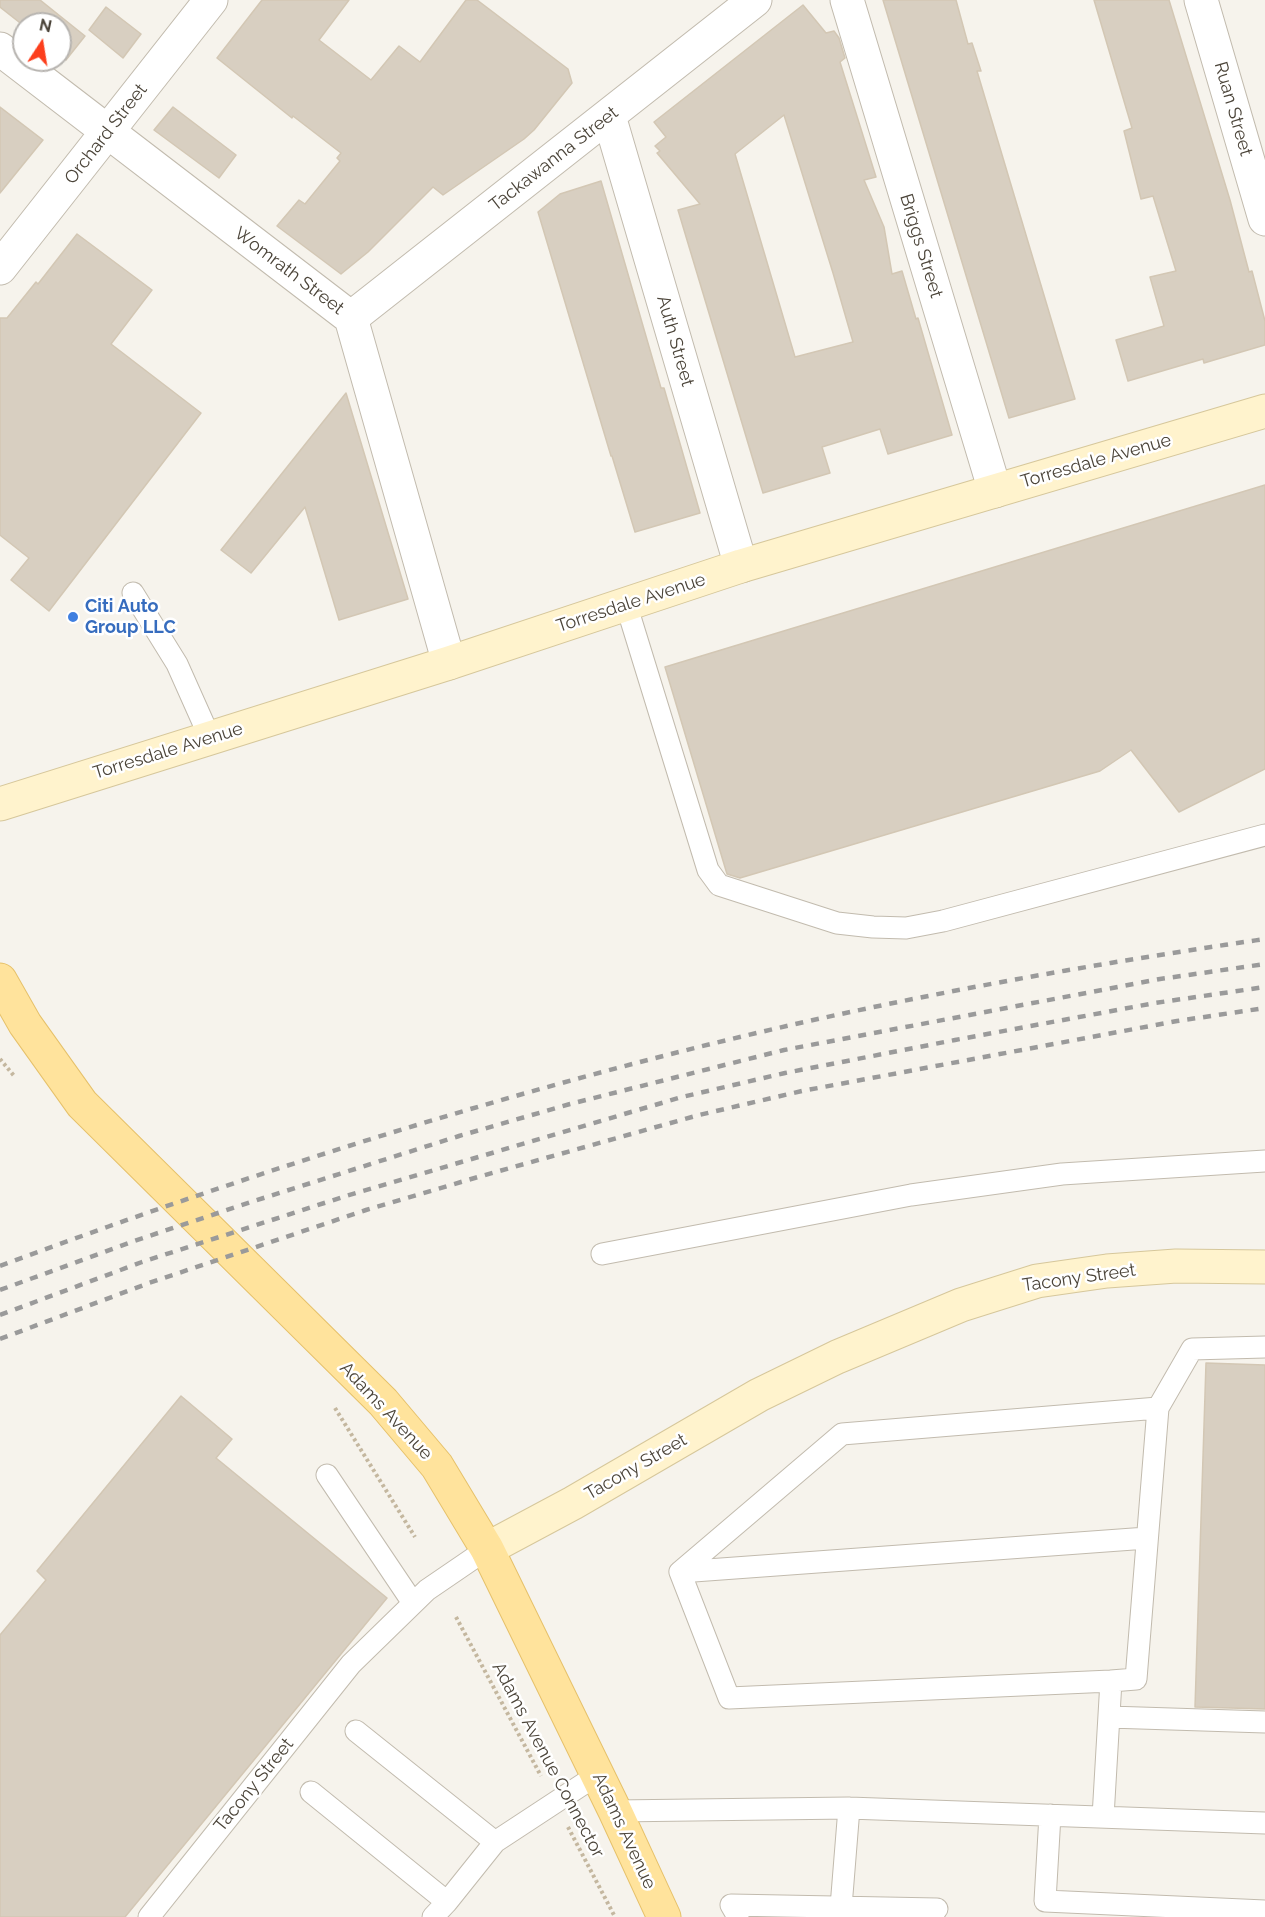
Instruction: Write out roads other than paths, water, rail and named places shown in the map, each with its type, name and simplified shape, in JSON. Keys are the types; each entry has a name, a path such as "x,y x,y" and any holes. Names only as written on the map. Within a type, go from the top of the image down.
{"main road":[{"name":"Torresdale Avenue","path":"0,804 449,663 741,566 1265,411"},
{"name":"Adams Avenue","path":"0,980 25,1024 82,1104 383,1402 437,1466 487,1549 664,1917"},
{"name":"Tacony Street","path":"487,1549 573,1503 759,1395 837,1357 961,1305 1036,1281 1107,1271 1176,1266 1265,1267"}],"street":[{"name":"Orchard Street","path":"0,268 212,0"},
{"name":"Tackawanna Street","path":"351,318 755,0"},
{"name":"Briggs Street","path":"848,0 995,491"},
{"name":"Ruan Street","path":"1201,0 1265,219"},
{"name":"Womrath Street","path":"0,49 351,318 449,663"},
{"name":"Auth Street","path":"609,116 741,566"}],"lane":[{"path":"133,593 177,664 210,738"},
{"path":"626,604 708,870 719,885 737,892 767,899 837,922 873,927 906,928 954,918 1265,835"},
{"path":"602,1254 911,1195 1062,1174 1265,1161"},
{"path":"680,1572 729,1698 1136,1679 1158,1408 1192,1349 1265,1347"},
{"path":"680,1572 842,1434 1158,1408"},
{"path":"327,1475 413,1603"},
{"path":"680,1572 1147,1538"},
{"name":"Tacony Street","path":"149,1917 351,1664 427,1590 487,1549"},
{"path":"1103,1817 1111,1681"},
{"path":"1109,1717 1265,1722"},
{"path":"356,1731 495,1842"},
{"path":"433,1917 495,1842 597,1775"},
{"path":"311,1792 447,1902"},
{"path":"615,1811 849,1808 1265,1823"},
{"path":"841,1907 849,1808"},
{"path":"1050,1815 1045,1901 1265,1911"},
{"path":"738,1917 731,1905 937,1909"}],"railway":[{"path":"0,1266 166,1206 333,1151 501,1100 671,1054 892,1003 1115,962 1265,939"},
{"path":"0,1290 134,1241 251,1202 459,1136 570,1104 784,1050 1160,979 1265,964"},
{"path":"0,1315 142,1262 346,1196 682,1097 785,1073 955,1040 1155,1003 1265,987"},
{"path":"0,1339 149,1283 366,1210 699,1115 802,1091 1177,1021 1265,1008"}],"place":[{"name":"Citi Auto Group LLC","path":"73,617"}]}
